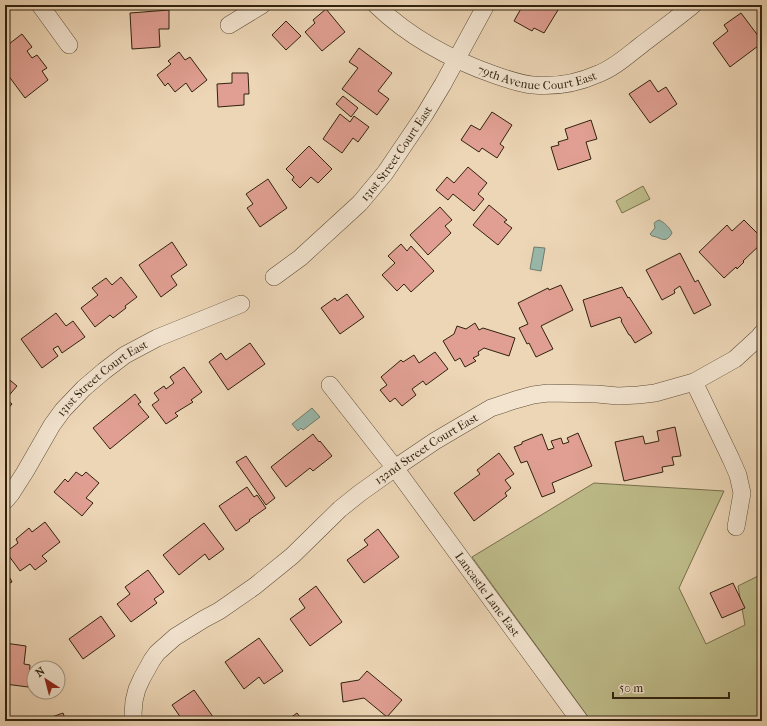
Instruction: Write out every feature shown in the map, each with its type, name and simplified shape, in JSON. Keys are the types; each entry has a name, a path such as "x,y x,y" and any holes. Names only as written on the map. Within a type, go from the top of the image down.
{"street":[{"path":"40,5 69,45"},
{"path":"229,25 262,5"},
{"name":"79th Avenue Court East","path":"376,5 419,39 456,59 509,80 532,85 547,86 575,83 599,74 616,65 693,5"},
{"name":"131st Street Court East","path":"274,277 300,258 354,208 385,173 425,114 486,5"},
{"name":"131st Street Court East","path":"5,501 11,494 52,425 63,410 84,388 104,371 125,355 157,338 241,304"},
{"name":"132nd Street Court East","path":"134,721 134,701 137,690 142,678 157,653 175,638 219,611 255,586 292,556 340,509 395,468 436,441 490,408 532,395 548,393 618,396 638,395 655,393 694,382 735,359 762,333"},
{"path":"694,382 738,475 742,493 736,528"},
{"name":"Lancastle Lane East","path":"330,385 395,468 580,721"}],"shaded area":[{"path":"643,186 650,199 622,213 616,201"},
{"path":"659,220 667,225 672,233 667,239 655,237 650,234 655,228 654,223"},
{"path":"534,247 545,248 541,271 530,269"},
{"path":"312,408 320,417 303,430 301,428 298,431 292,424"},
{"path":"594,483 724,491 679,588 706,644 745,625 738,586 762,574 762,721 591,721 472,557"}],"building":[{"path":"523,5 549,5 558,10 544,33 534,28 532,31 514,21"},
{"path":"326,9 345,32 322,51 305,32 315,23 313,20"},
{"path":"169,10 169,29 159,29 160,47 132,49 130,13"},
{"path":"741,13 762,43 730,67 713,43 728,31 724,25"},
{"path":"286,21 301,36 286,50 272,35"},
{"path":"22,34 32,47 27,51 32,58 37,55 47,68 42,71 48,80 25,98 5,71 5,47"},
{"path":"359,48 392,73 378,91 389,99 377,115 342,89 358,68 349,62"},
{"path":"179,52 185,60 190,57 207,80 192,92 186,83 175,92 168,83 165,86 157,75 171,64 168,61"},
{"path":"232,73 248,73 249,94 244,94 244,105 218,107 217,84 232,83"},
{"path":"650,80 658,92 666,87 677,104 650,123 629,94"},
{"path":"343,96 358,108 351,117 336,104"},
{"path":"492,112 512,125 500,144 504,147 497,158 482,148 479,152 461,140 471,125 480,130"},
{"path":"340,114 350,122 354,116 369,127 358,142 353,138 342,153 323,139"},
{"path":"591,120 597,139 586,142 591,159 558,170 551,147 559,145 558,142 568,139 565,129"},
{"path":"309,146 332,169 318,183 311,177 300,188 292,180 294,177 286,169"},
{"path":"468,167 487,183 478,194 484,199 474,211 453,194 448,200 436,190 447,177 454,183"},
{"path":"268,179 287,208 260,227 247,208 253,204 246,194"},
{"path":"489,205 507,220 504,222 512,228 498,245 473,225"},
{"path":"440,207 452,220 445,226 451,233 428,255 410,235"},
{"path":"744,220 762,238 762,243 743,261 744,262 737,269 736,267 724,278 699,252 727,225 732,231"},
{"path":"172,242 187,265 171,276 177,285 161,297 139,265"},
{"path":"401,244 407,251 411,246 434,271 411,292 404,284 397,291 382,275 395,263 388,256"},
{"path":"680,253 695,282 698,280 711,305 694,314 680,286 674,290 675,293 662,300 646,270"},
{"path":"121,277 137,297 113,318 110,315 95,327 81,308 98,295 92,288 106,278 112,285"},
{"path":"561,285 573,310 541,326 553,349 536,357 519,328 528,324 518,303 548,288 549,290"},
{"path":"622,287 652,333 635,343 620,317 591,327 583,300"},
{"path":"347,294 364,317 340,334 321,308 335,298 337,301"},
{"path":"56,313 66,326 73,321 85,337 62,353 58,346 53,349 58,356 42,368 21,339"},
{"path":"475,323 479,330 483,328 515,338 509,356 484,348 478,352 479,355 473,358 476,361 465,367 460,358 455,361 443,341 454,334 457,326 466,329"},
{"path":"250,343 265,364 228,390 209,362 221,353 226,360"},
{"path":"435,352 448,369 426,385 423,381 412,389 416,395 402,406 395,398 390,402 380,390 387,385 381,377 401,360 403,362 414,355 419,363"},
{"path":"184,367 202,392 191,400 193,402 175,413 178,416 166,424 152,405 159,400 154,393 164,386 166,389 174,383 170,377"},
{"path":"5,376 17,386 6,399 12,404 5,412"},
{"path":"135,394 141,402 138,404 149,417 110,449 93,428"},
{"path":"675,427 681,456 672,457 674,465 662,467 663,472 624,481 615,442 643,436 645,444 659,441 657,431"},
{"path":"578,433 592,466 552,483 555,492 542,497 527,461 521,463 514,447 542,434 548,450 554,448 551,441 561,438 563,444 569,442 567,438"},
{"path":"313,434 332,456 313,471 310,468 286,487 271,467"},
{"path":"499,453 514,474 505,480 511,488 505,493 507,496 474,521 454,493 480,474 477,470"},
{"path":"246,456 275,498 266,505 236,462"},
{"path":"76,472 82,476 86,472 99,483 86,498 93,503 82,516 54,492 65,479 68,482"},
{"path":"247,487 254,497 257,495 266,508 236,531 219,506"},
{"path":"45,522 60,542 42,556 47,561 35,570 30,564 20,571 6,552 18,543 16,539 29,528 32,532"},
{"path":"204,523 224,549 209,560 205,554 179,575 163,555"},
{"path":"378,529 399,557 364,583 347,560 368,545 364,540"},
{"path":"5,569 12,582 5,585"},
{"path":"148,570 164,592 154,599 157,603 131,622 117,604 130,594 125,587"},
{"path":"733,583 745,608 722,618 710,593"},
{"path":"316,586 342,622 310,646 290,619 305,608 299,599"},
{"path":"101,616 115,636 83,659 69,639"},
{"path":"259,638 283,671 264,684 259,677 244,689 225,662"},
{"path":"5,643 26,646 24,664 26,664 26,687 5,684"},
{"path":"367,671 402,700 387,717 364,698 343,702 341,683 359,680"},
{"path":"194,690 216,721 183,721 172,705"},
{"path":"63,713 66,721 41,721"},
{"path":"297,713 303,721 286,721"}]}
